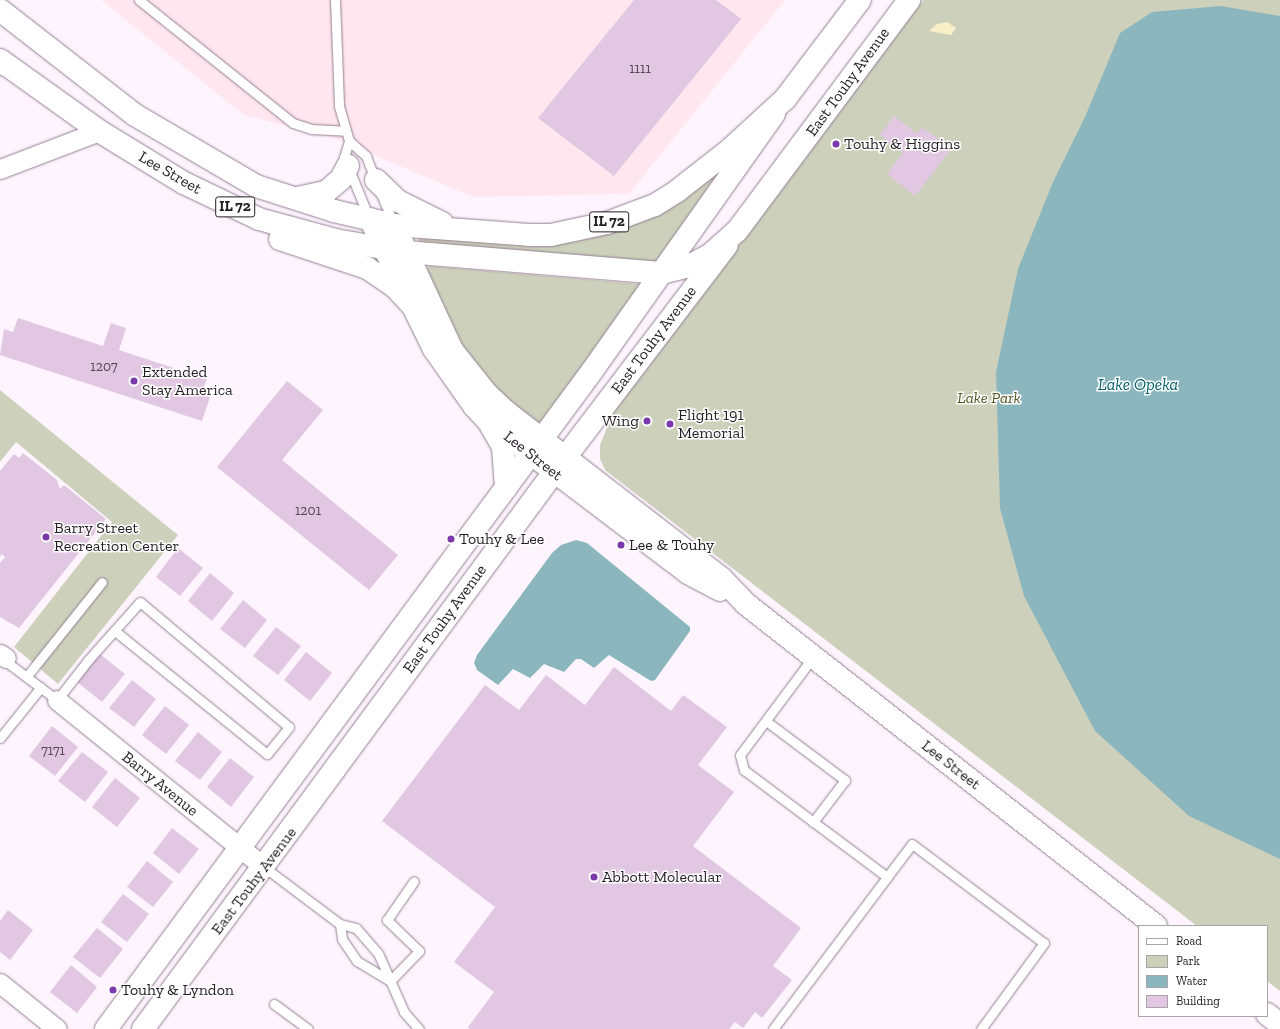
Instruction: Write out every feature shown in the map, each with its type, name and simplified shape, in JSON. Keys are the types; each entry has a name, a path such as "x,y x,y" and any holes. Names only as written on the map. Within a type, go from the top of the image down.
{"main road":[{"name":"East Touhy Avenue","path":"106,1029 506,488 785,99 860,0"},
{"name":"East Touhy Avenue","path":"143,1029 264,867 559,464 737,231 909,0"},
{"name":"Lee Street","path":"0,10 135,115 237,176 289,198 394,225 452,350 487,394 536,446 688,573 746,604 1155,925"},
{"name":"Lee Street","path":"2,62 99,131 184,183 259,219 335,240 406,252"},
{"name":"IL 72","path":"394,225 551,235 631,216 656,205 709,167 785,99"},
{"path":"289,198 326,192 341,179 348,166"},
{"path":"376,180 384,190 416,212 458,230"},
{"path":"259,219 277,238 367,268 394,286 410,303"},
{"name":"Lee Street","path":"370,219 410,303 449,373 488,421 536,446"},
{"name":"IL 72","path":"406,252 661,273 689,266 710,255 737,231"},
{"path":"488,421 503,447 506,488"},
{"path":"1268,1015 1280,1024"}],"street":[{"path":"0,169 99,131"},
{"name":"Barry Avenue","path":"57,700 264,867"},
{"path":"0,983 58,1029"}],"lane":[{"path":"139,0 293,123 311,129 346,131"},
{"path":"335,0 339,106 349,141 366,156 394,225"},
{"path":"349,141 344,157 370,219"},
{"path":"27,676 102,582"},
{"path":"2,659 27,676 57,700 115,631 140,602 289,727 267,754 115,631"},
{"path":"813,656 740,755 744,770 887,877"},
{"path":"0,738 41,687"},
{"path":"766,721 845,780 813,822"},
{"path":"773,1029 912,844 1044,943 981,1029"},
{"path":"264,867 340,924 356,928 378,953 404,1012 419,1029"},
{"path":"390,981 419,951 387,920 414,881"},
{"path":"340,924 342,938 357,960 390,981"},
{"path":"274,1004 308,1029"}],"shaded area":[{"path":"101,0 785,0 629,194 473,197 334,138 244,115"}],"green space":[{"name":"Lake Park","path":"923,0 1280,0 1280,991 1268,982 1268,925 1196,925 605,470 600,459 600,445 612,415"},
{"path":"723,171 658,265 419,242 418,239 424,235 529,246 578,241 619,230 662,211"},
{"path":"429,266 641,284 541,427 502,398 461,347 426,270"},
{"path":"0,390 178,535 58,684 14,647 112,522 16,442 0,462"}],"sand":[{"path":"947,22 956,28 951,35 929,31 937,24"}],"water":[{"name":"Lake Opeka","path":"1221,6 1280,16 1280,859 1189,816 1095,731 1024,596 1000,508 996,372 1018,269 1053,182 1085,117 1120,33 1152,12"},
{"path":"576,540 587,543 690,627 690,631 655,680 651,681 609,655 594,668 581,659 576,659 564,672 544,664 530,678 513,669 498,685 477,670 474,663 477,655 552,553 561,545"}],"building":[{"path":"634,0 716,0 741,19 614,176 538,118"},
{"path":"894,116 917,134 922,127 951,149 915,196 887,174 903,153 880,135"},
{"path":"18,318 103,346 111,323 126,328 119,350 207,379 201,394 210,397 202,421 0,355 4,329 13,332"},
{"path":"287,381 323,410 282,460 398,555 369,590 217,467"},
{"name":"Barry Street Recreation Center","path":"23,453 57,480 60,489 64,485 106,519 19,628 0,617 0,563 5,557 2,554 0,557 0,471 14,454 19,458"},
{"path":"178,548 203,568 180,596 156,577"},
{"path":"210,573 234,593 212,621 188,601"},
{"path":"243,600 267,620 245,648 220,629"},
{"path":"276,627 301,646 278,675 253,656"},
{"path":"306,652 332,673 310,701 284,680"},
{"path":"100,654 125,674 102,702 77,682"},
{"name":"Abbott Molecular","path":"614,667 671,711 683,695 727,727 698,765 734,792 693,846 801,928 773,966 792,980 762,1018 755,1012 743,1028 735,1022 729,1029 470,1029 468,1027 494,992 454,962 495,907 382,821 485,685 519,710 546,675 585,705"},
{"path":"132,680 156,699 134,727 109,708"},
{"path":"165,706 189,725 166,754 142,735"},
{"path":"52,726 78,747 55,776 29,756"},
{"path":"198,732 222,752 200,780 175,761"},
{"path":"82,752 108,772 85,802 58,781"},
{"path":"230,758 254,777 231,807 207,787"},
{"path":"115,778 140,798 117,827 92,807"},
{"path":"172,828 199,849 179,874 153,853"},
{"path":"147,861 173,882 153,907 127,887"},
{"path":"123,894 149,914 127,942 101,922"},
{"path":"8,910 33,930 10,960 0,952 0,921"},
{"path":"97,928 123,949 100,978 73,957"},
{"path":"71,965 97,987 77,1013 50,992"}],"place":[{"name":"Touhy & Higgins","path":"836,144"},
{"name":"Extended Stay America","path":"134,381"},
{"name":"Wing","path":"647,421"},
{"name":"Flight 191 Memorial","path":"670,424"},
{"name":"Barry Street Recreation Center","path":"46,537"},
{"name":"Touhy & Lee","path":"451,539"},
{"name":"Lee & Touhy","path":"621,545"},
{"name":"Abbott Molecular","path":"594,877"},
{"name":"Touhy & Lyndon","path":"113,990"}]}
